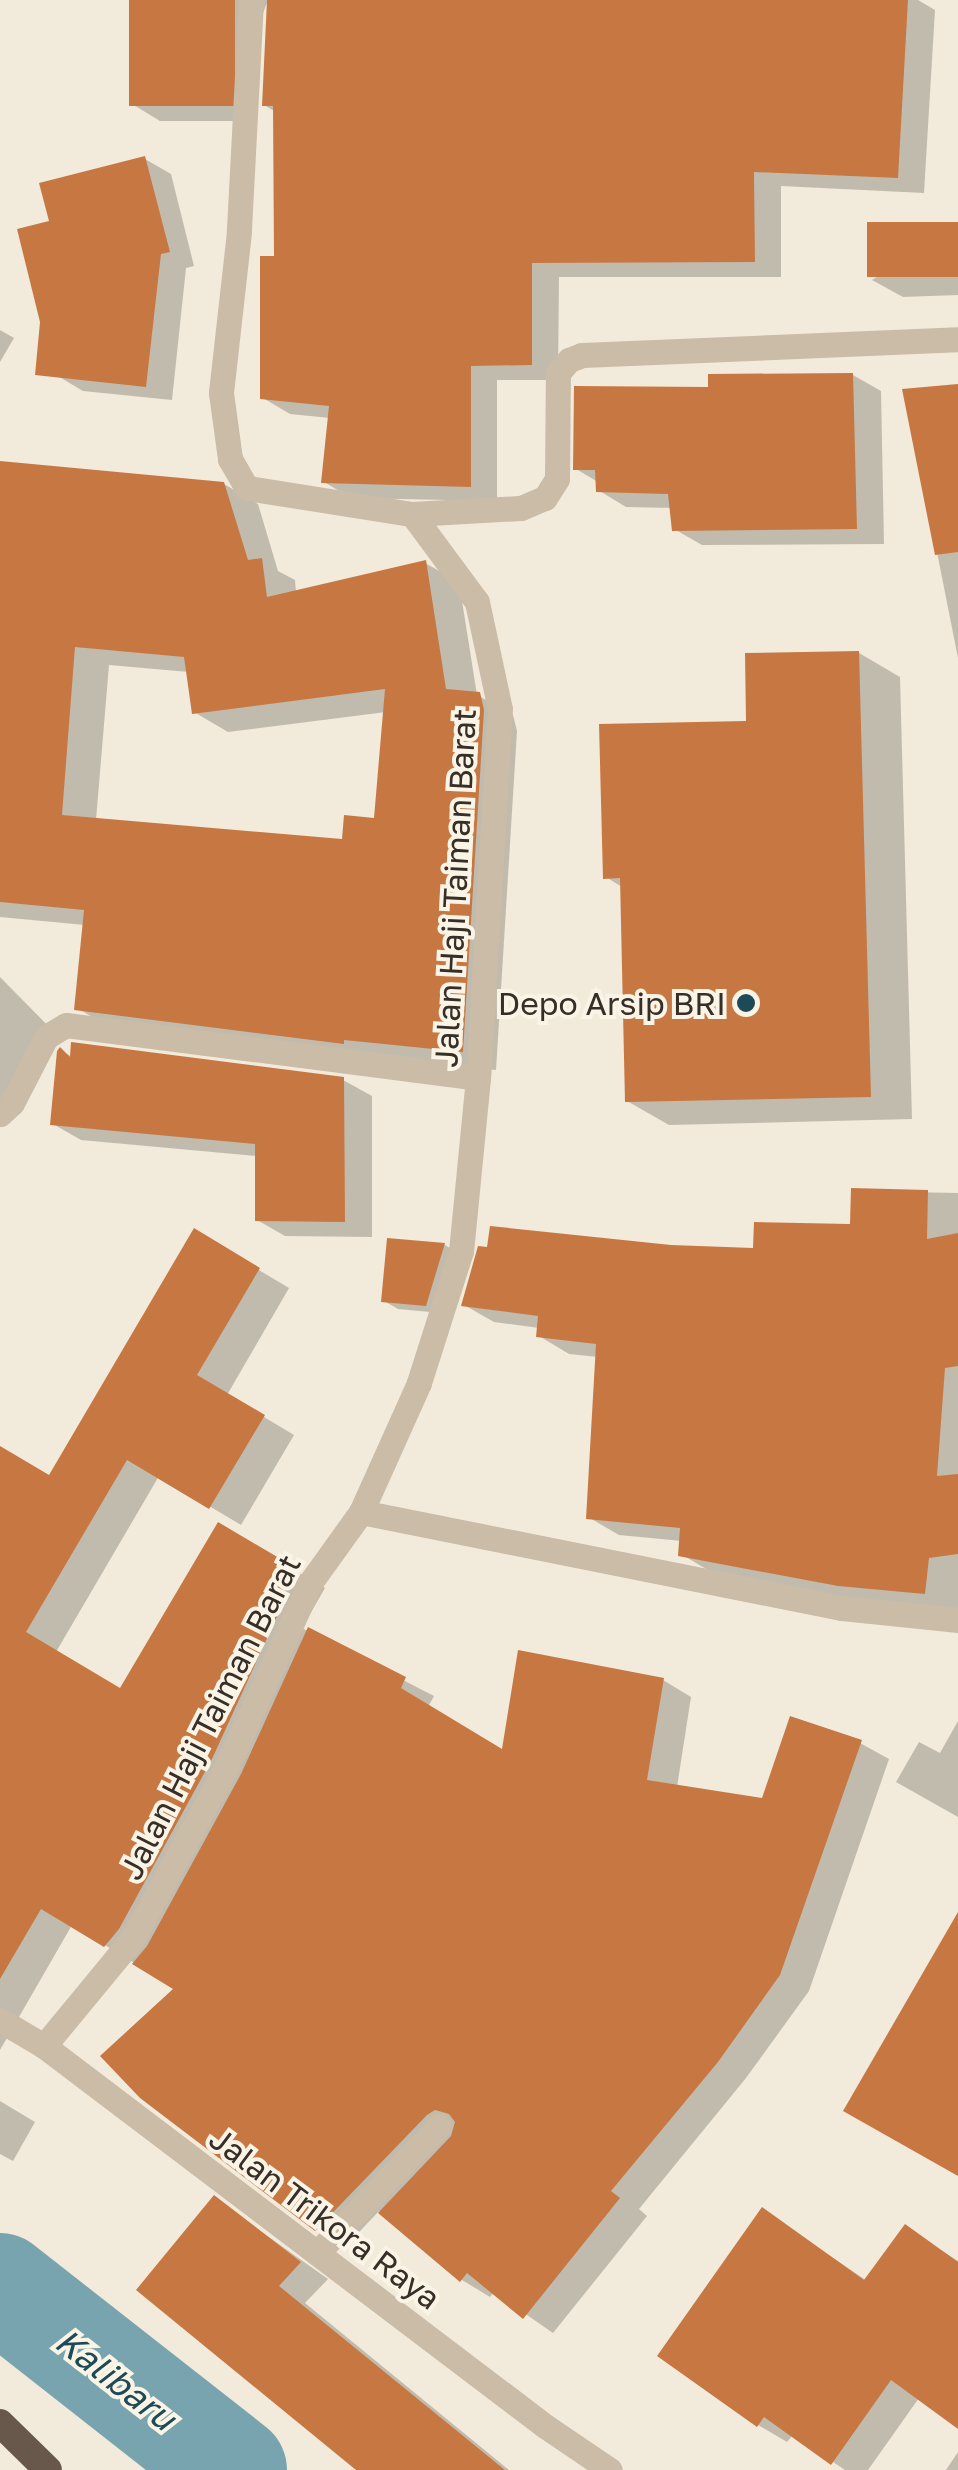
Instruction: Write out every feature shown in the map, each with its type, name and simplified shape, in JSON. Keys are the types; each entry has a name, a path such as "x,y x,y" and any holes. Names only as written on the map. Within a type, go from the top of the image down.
{"highway":[{"path":"0,2424 48,2470"}],"street":[{"path":"251,0 238,232 220,394 230,458 247,488 412,514 522,508 545,498 558,479 558,373 569,360 582,356 958,339"},
{"name":"Jalan Haji Taiman Barat","path":"44,2046 133,1938 227,1766 310,1583 361,1512 419,1383 461,1250 478,1078 500,709 476,602 412,514"},
{"path":"0,1114 12,1103 46,1037 66,1025 478,1078"},
{"path":"361,1512 842,1608 958,1620"},
{"name":"Jalan Trikora Raya","path":"0,2020 44,2046 610,2470"},
{"path":"317,2253 439,2126"}],"building":[{"path":"129,0 235,0 235,106 129,106"},
{"path":"267,0 908,0 898,178 754,172 755,262 532,263 532,365 471,366 471,487 321,483 329,406 260,399 260,256 274,256 273,106 262,106"},
{"path":"145,156 170,252 161,254 146,387 35,375 40,322 17,229 49,221 39,183"},
{"path":"867,222 958,222 958,277 867,277"},
{"path":"853,373 857,529 672,531 668,494 596,492 595,470 573,470 574,386 708,387 708,374"},
{"path":"958,384 958,552 935,555 902,389"},
{"path":"0,461 224,482 248,560 262,558 267,597 426,560 446,689 480,692 484,710 463,1052 344,1040 344,1044 74,1010 84,910 0,902","holes":["75,647 184,657 192,714 385,689 374,818 344,815 342,839 62,815"]},
{"path":"859,651 871,1097 625,1102 620,878 603,879 599,724 746,721 745,653"},
{"path":"71,1042 344,1077 345,1222 255,1221 255,1144 50,1125 57,1051 60,1047 70,1057"},
{"path":"851,1188 928,1190 927,1239 958,1233 958,1366 945,1368 937,1476 958,1474 958,1554 929,1558 925,1594 838,1586 678,1556 680,1528 586,1519 596,1344 536,1337 538,1316 461,1306 478,1246 487,1247 490,1226 671,1245 753,1248 754,1222 850,1224"},
{"path":"194,1228 260,1268 197,1375 265,1415 209,1509 127,1460 26,1632 120,1688 218,1522 296,1568 272,1608 279,1612 212,1759 119,1929 104,1947 41,1909 0,1979 0,1446 49,1475"},
{"path":"387,1238 445,1243 426,1306 381,1302"},
{"path":"308,1627 406,1677 401,1688 502,1749 518,1650 664,1678 647,1780 762,1798 790,1716 862,1740 780,1975 718,2062 611,2191 620,2198 523,2319 467,2273 460,2282 378,2213 451,2136 455,2122 449,2114 435,2110 427,2115 315,2231 140,2098 100,2056 173,1989 132,1964 147,1946 241,1774"},
{"path":"958,1912 958,2176 843,2111"},
{"path":"214,2195 301,2262 279,2286 505,2470 356,2470 136,2290"},
{"path":"762,2207 864,2280 905,2224 958,2262 958,2429 891,2380 831,2465 764,2417 757,2427 657,2356"}],"waterway":[{"name":"Kalibaru","path":"0,2287 233,2470"}],"place":[{"name":"Depo Arsip BRI","path":"746,1003"}]}
